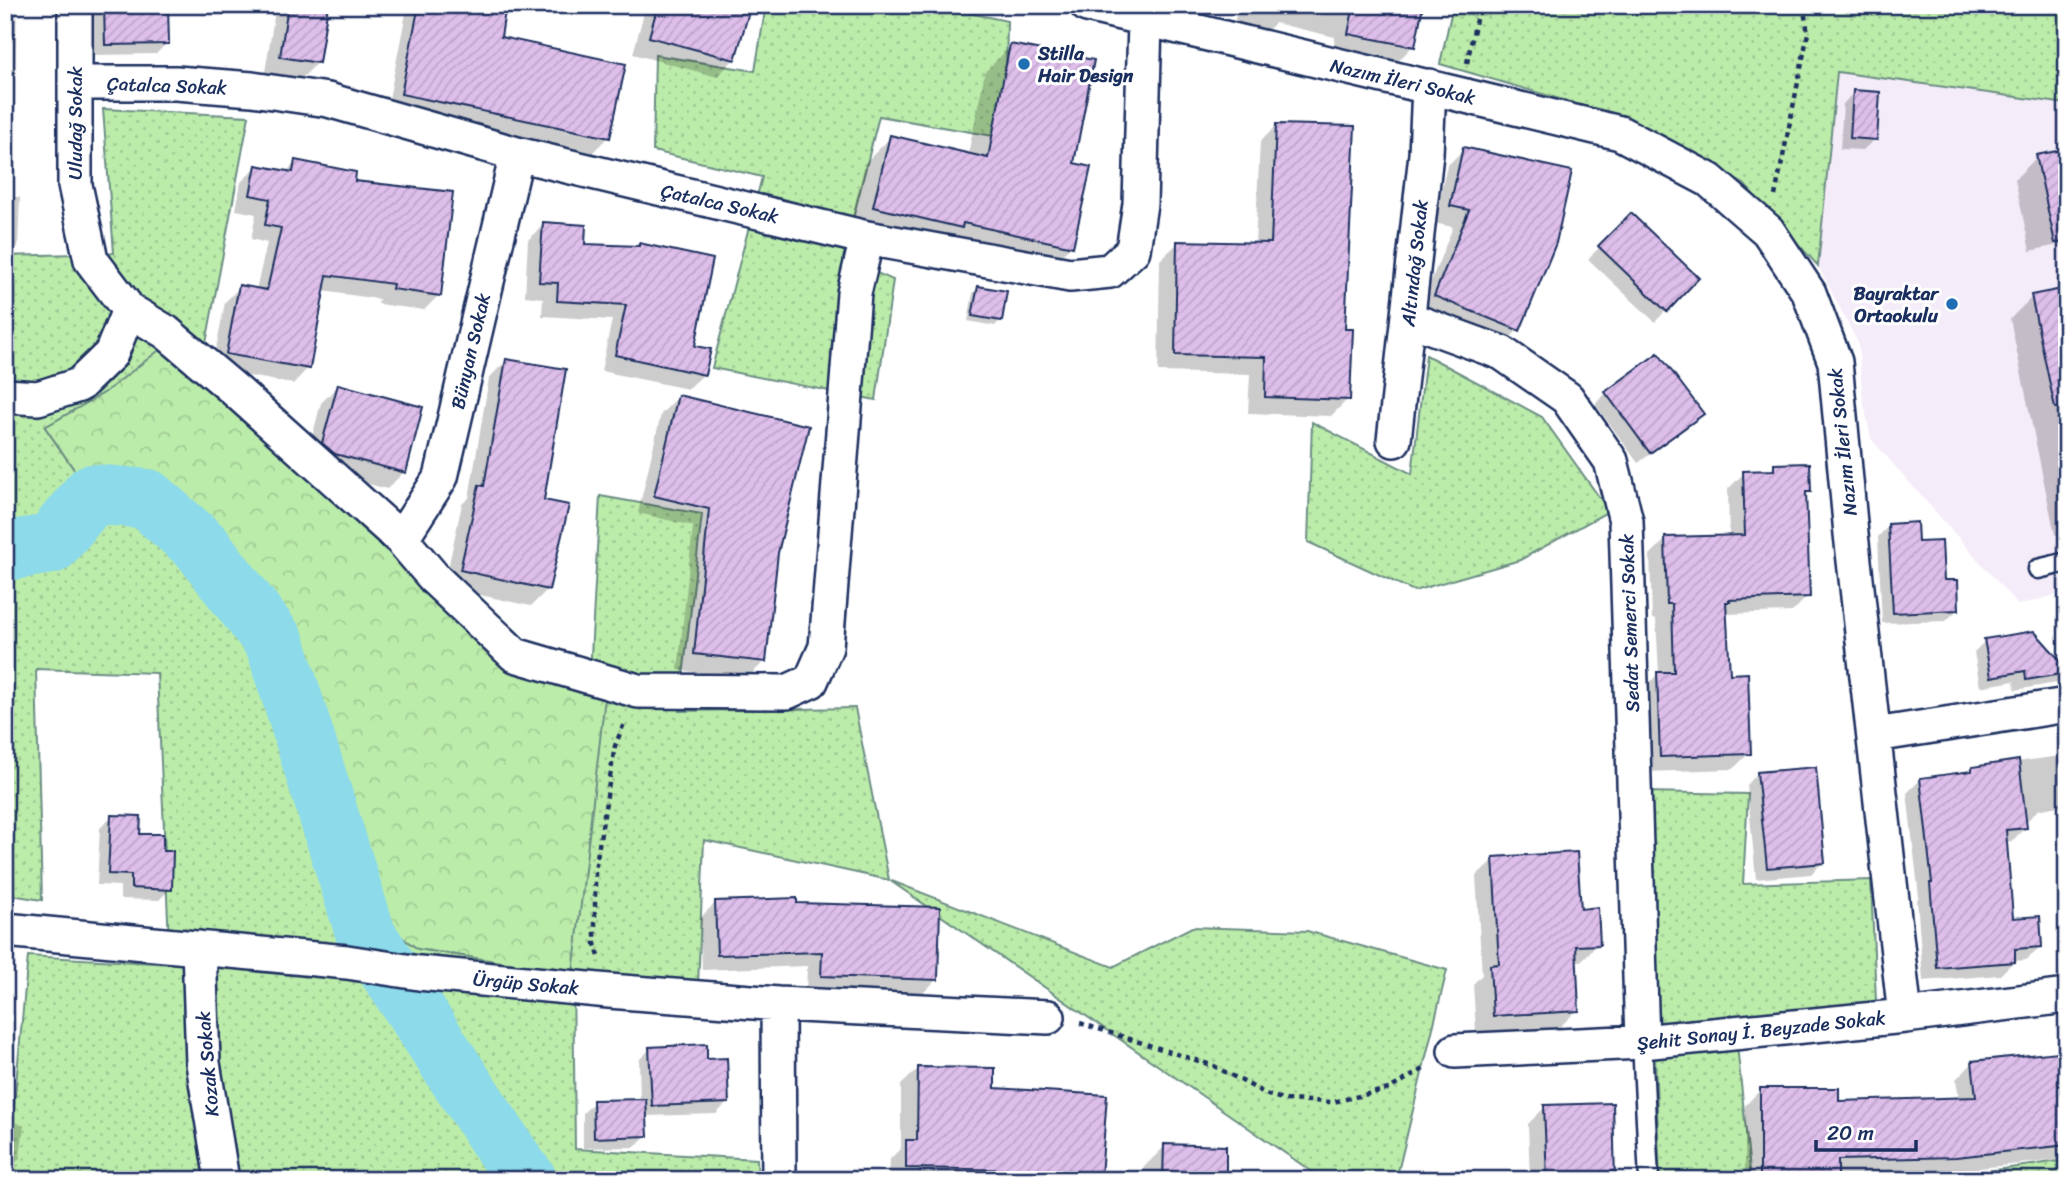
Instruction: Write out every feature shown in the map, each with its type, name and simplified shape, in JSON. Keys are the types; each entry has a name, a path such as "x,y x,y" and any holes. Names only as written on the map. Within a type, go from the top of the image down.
{"street":[{"name":"Uludağ Sokak","path":"75,5 75,185 91,260 129,310"},
{"name":"Nazım İleri Sokak","path":"1087,5 1620,133 1709,180 1768,231 1809,293 1835,362 1851,534 1905,1016"},
{"name":"Çatalca Sokak","path":"76,83 176,83 252,89 328,100 517,154 867,238 1070,275 1110,271 1133,250 1140,204 1145,21"},
{"name":"Altındağ Sokak","path":"1394,440 1426,154 1444,90"},
{"name":"Bünyan Sokak","path":"401,538 441,477 517,154"},
{"path":"5,396 38,398 79,385 111,354 129,310 166,332 401,538 436,580 515,655 638,691 787,692 811,681 826,647 854,293 867,238"},
{"name":"Sedat Semerci Sokak","path":"1409,319 1502,353 1556,390 1567,398 1611,461 1626,521 1642,1042"},
{"path":"1875,735 2067,705"},
{"name":"Ürgüp Sokak","path":"5,930 347,962 419,973 609,991 778,1004 1048,1017"},
{"name":"Kozak Sokak","path":"199,948 204,1063 222,1180"},
{"name":"Şehit Sonay İ. Beyzade Sokak","path":"1455,1051 1642,1042 1905,1016 2067,996"},
{"path":"778,1004 779,1180"}],"lane":[{"path":"2038,569 2067,562"},
{"path":"1642,1042 1649,1180"}],"path":[{"path":"1444,90 1479,5"},
{"path":"1768,231 1808,33 1802,5"},
{"path":"609,991 596,944 595,870 615,746 638,691"},
{"path":"1048,1017 1076,1021 1214,1066 1268,1095 1286,1100 1333,1102 1389,1089 1455,1051"}],"shaded area":[{"name":"Bayraktar Ortaokulu","path":"1837,72 2067,104 2067,592 2018,605 1871,439 1863,399 1858,343 1818,266"}],"green space":[{"path":"766,5 933,5 1007,21 1005,138 879,116 843,258 893,280 876,400 712,368 762,177 653,151 655,55 755,71"},
{"path":"1453,5 2067,5 2067,104 1837,72 1818,266 1744,184 1618,116 1440,64"},
{"path":"103,109 249,116 200,375 104,393 45,427 80,478 106,478 157,486 218,535 285,626 383,923 418,949 573,973 600,496 702,514 679,711 855,708 889,880 704,840 698,986 573,974 575,1149 757,1159 758,1180 7,1180 28,956 170,964 157,673 36,669 42,900 5,894 5,256 114,253"},
{"path":"167,344 516,670 605,697 573,973 418,949 383,924 285,626 218,535 157,486 106,478 80,478 45,427 104,393"},
{"path":"1426,355 1542,417 1609,511 1520,560 1414,591 1308,542 1312,422 1412,474"},
{"path":"1644,792 1748,794 1743,884 1871,880 1876,1002 1734,1016 1751,1180 1660,1180"},
{"path":"889,880 1113,967 1192,927 1307,931 1447,970 1396,1180 1324,1180"},
{"path":"2067,1160 2067,1180 1922,1180"}],"building":[{"path":"104,5 168,5 169,44 105,45"},
{"path":"288,5 328,5 319,63 280,57"},
{"path":"419,5 506,5 501,37 626,64 610,138 401,94"},
{"path":"658,5 751,5 735,60 649,37"},
{"path":"1354,5 1423,5 1415,47 1348,34"},
{"path":"1010,44 1094,60 1074,163 1091,167 1073,247 963,223 962,228 873,207 890,135 988,158"},
{"path":"1853,90 1880,92 1877,140 1850,138"},
{"path":"1276,124 1355,126 1345,329 1353,329 1350,400 1265,397 1266,357 1175,355 1177,241 1271,243"},
{"path":"1463,147 1572,171 1556,243 1520,331 1434,296 1469,210 1450,206"},
{"path":"2067,149 2067,242 2055,243 2036,155"},
{"path":"295,160 356,172 355,181 453,192 441,296 392,289 393,284 327,275 310,369 226,354 239,285 267,290 281,228 265,225 270,199 250,195 256,165 293,172"},
{"path":"1631,213 1699,278 1667,312 1598,246"},
{"path":"543,222 586,225 585,244 639,246 639,243 713,259 695,346 711,349 705,375 615,355 626,305 557,301 558,283 539,282"},
{"path":"978,286 1007,291 1002,321 972,316"},
{"path":"2067,288 2067,407 2055,408 2031,295"},
{"path":"1658,353 1704,414 1650,453 1605,392"},
{"path":"506,359 566,369 544,500 569,505 549,590 460,570 479,485 484,486"},
{"path":"338,384 423,407 406,473 335,454 322,443"},
{"path":"678,395 809,426 778,553 766,662 694,654 709,509 654,496"},
{"path":"1810,463 1811,492 1806,492 1810,597 1726,602 1730,674 1748,673 1751,754 1660,757 1657,672 1674,672 1672,604 1667,604 1665,537 1745,535 1743,471 1774,470 1774,464"},
{"path":"1917,522 1918,542 1942,541 1944,580 1958,580 1959,610 1893,613 1888,524"},
{"path":"2034,631 2067,668 2067,673 2026,680 2025,671 1991,677 1984,639"},
{"path":"2019,760 2027,828 2006,830 2013,918 2040,916 2042,947 2015,949 2015,962 1937,968 1932,883 1920,778 1972,771 1972,767"},
{"path":"1816,767 1825,863 1767,868 1757,772"},
{"path":"111,815 141,816 140,834 163,834 163,851 173,851 172,890 131,888 131,875 108,874"},
{"path":"1577,852 1581,909 1598,907 1600,945 1576,946 1579,1011 1493,1016 1490,965 1499,964 1493,857"},
{"path":"797,898 797,903 940,907 938,980 821,976 822,952 717,955 715,901"},
{"path":"707,1044 707,1059 727,1058 729,1103 652,1106 649,1047"},
{"path":"2067,1051 2067,1145 1956,1157 1838,1160 1838,1176 1760,1176 1760,1088 1839,1088 1839,1101 1976,1097 1972,1061"},
{"path":"918,1067 995,1068 995,1088 1107,1095 1101,1177 1023,1170 906,1168 906,1140 917,1140"},
{"path":"646,1099 648,1136 594,1138 593,1100"},
{"path":"1613,1103 1615,1180 1547,1180 1544,1105"},
{"path":"1164,1144 1226,1146 1226,1180 1163,1180"}],"waterway":[{"path":"5,551 51,544 92,494 147,499 202,547 275,643 366,935 527,1180"}],"place":[{"name":"Stilla Hair Design","path":"1024,64"},
{"name":"Bayraktar Ortaokulu","path":"1952,304"}]}
